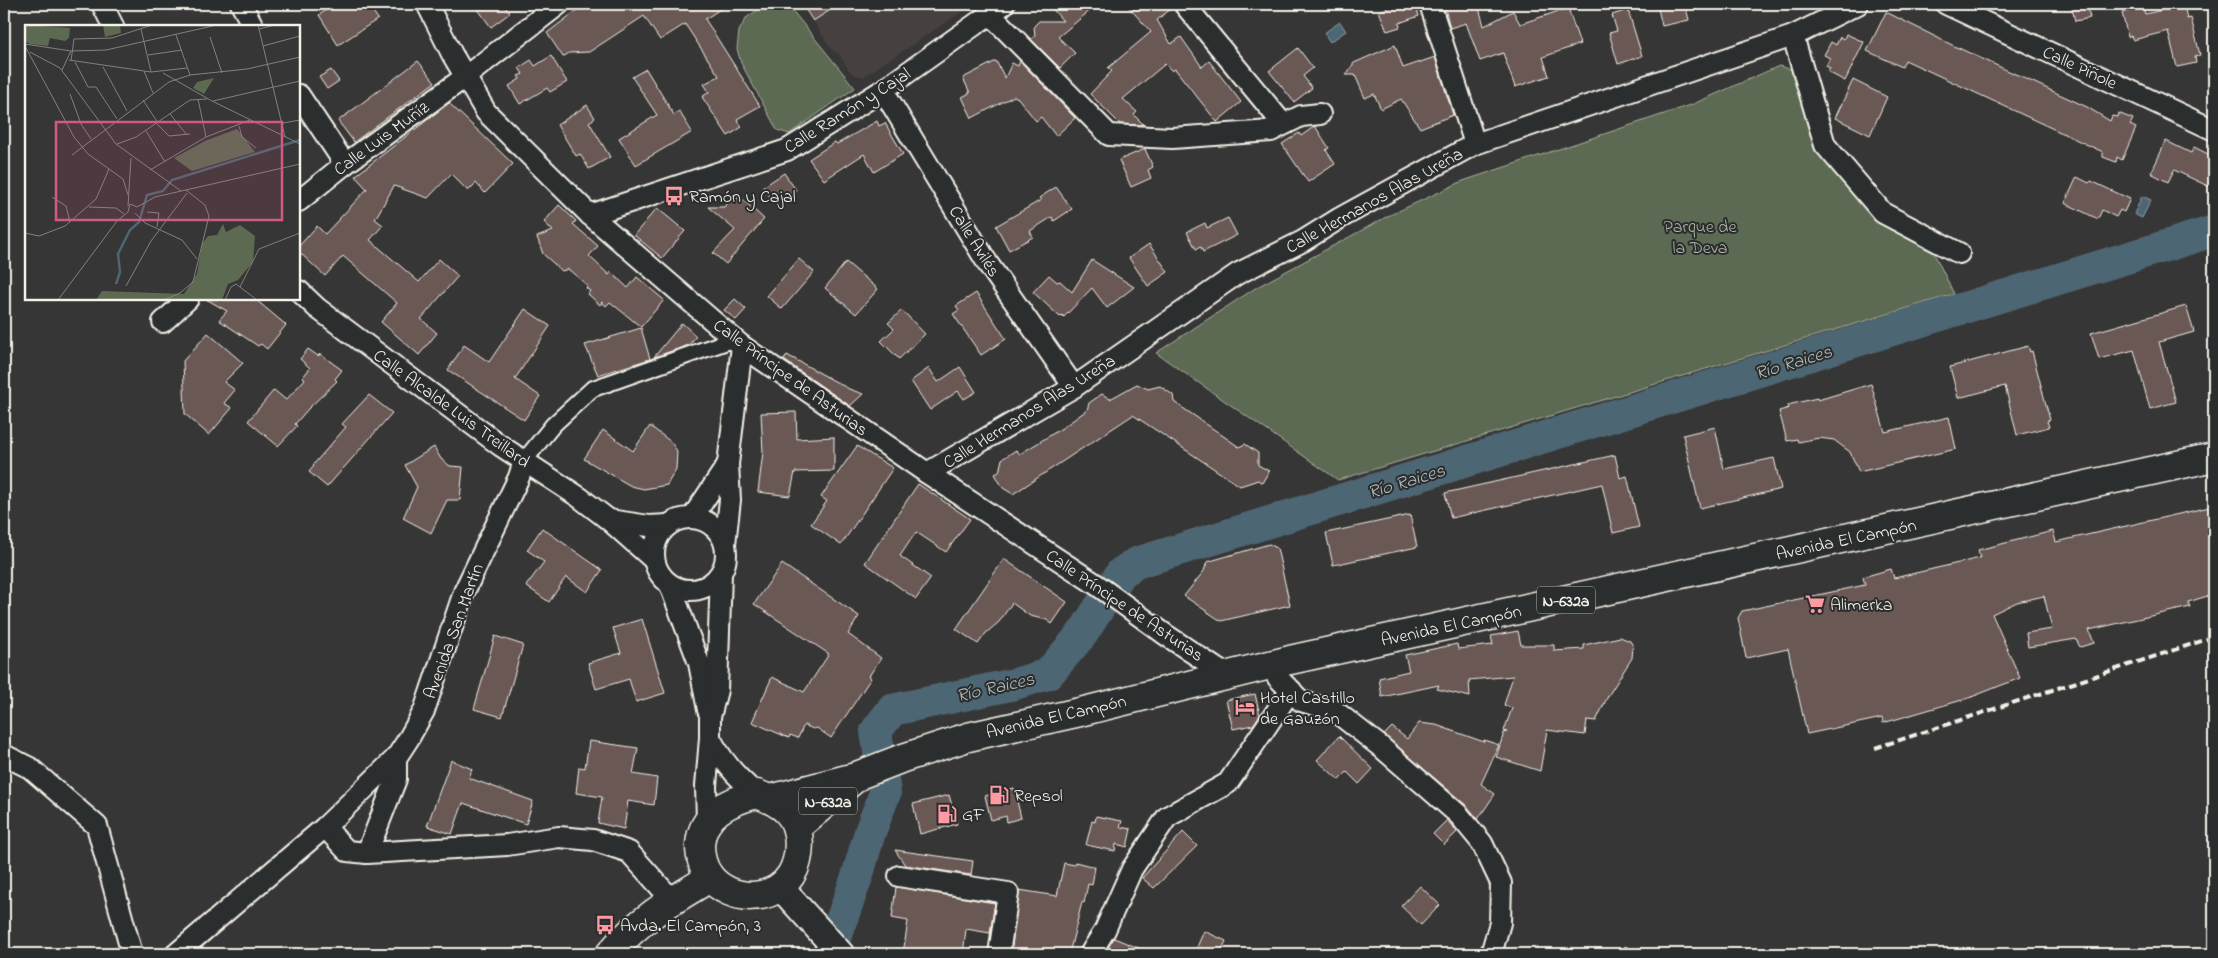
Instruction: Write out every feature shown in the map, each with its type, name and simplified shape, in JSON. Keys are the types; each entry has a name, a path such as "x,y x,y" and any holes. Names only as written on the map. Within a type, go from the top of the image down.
{"main road":[{"name":"Avenida El Campón","path":"797,827 859,776 903,758 968,736 1080,712 1226,674 2214,457"},
{"path":"780,887 758,896 740,896 723,890 710,878 705,870 700,853 701,837 707,821 725,806 740,798 764,796 859,776"},
{"name":"N-632a","path":"764,796 788,811 797,827 799,852 791,874 780,887"},
{"path":"610,954 624,938 658,908 710,878"}],"street":[{"path":"102,4 113,25"},
{"path":"241,4 252,25"},
{"name":"Calle Príncipe de Asturias","path":"427,4 465,78 486,112 590,215 738,342 927,473 1097,585 1226,674"},
{"name":"Calle Luis Muñíz","path":"300,200 345,164 465,78 559,4"},
{"path":"1184,4 1283,124"},
{"path":"1430,4 1475,144"},
{"name":"Calle Hermanos Alas Ureña","path":"927,473 1074,387 1237,274 1302,241 1475,144 1793,36 1858,4"},
{"name":"Calle Piñole","path":"1946,4 2214,130"},
{"path":"1000,7 1109,135 1172,138 1270,130 1301,116 1320,114"},
{"name":"Calle Ramón y Cajal","path":"590,215 787,150 883,90 1000,7"},
{"path":"1793,36 1825,145 1883,213 1959,253"},
{"name":"Calle Avilés","path":"883,90 988,264 1074,387"},
{"path":"300,96 345,164"},
{"name":"Calle Alcalde Luis Treillard","path":"300,292 317,308 524,461 580,497 654,560"},
{"path":"163,322 187,300"},
{"path":"710,717 717,690 721,573 726,554 725,544 730,500 728,464 738,342"},
{"name":"Avenida San Martín","path":"176,954 325,827 396,758 424,711 464,592 519,477 524,461 553,425 592,389 738,342"},
{"path":"692,518 728,464"},
{"path":"721,573 714,582 704,588 692,590 670,585 662,578 654,560 656,541 668,525 675,521 692,518 700,519 716,528 725,544"},
{"name":"Calle Alcalde Luis Treillard","path":"609,520 649,526 668,525"},
{"path":"670,585 699,664 710,717 706,786 707,821"},
{"path":"1271,665 1278,678 1301,701 1335,711 1381,747 1458,815 1482,843 1500,883 1500,923 1491,954"},
{"path":"1090,954 1105,930 1132,869 1167,817 1228,783 1291,690"},
{"path":"710,738 721,758 739,779 764,796"},
{"path":"4,755 30,768 97,826 132,954"},
{"path":"367,853 396,779 396,758"},
{"path":"325,827 347,851 367,853 507,845 559,837 592,840 629,852 672,900"},
{"path":"898,876 1008,893 999,954"},
{"path":"780,887 841,954"}],"shaded area":[{"path":"802,4 974,4 863,77 851,73 838,53 832,50"}],"green space":[{"path":"766,4 787,4 855,88 789,134 777,130 741,63 737,49 739,31 746,18"},
{"name":"Parque de la Deva","path":"1779,66 1797,71 1821,156 1872,216 1933,251 1954,294 1338,480 1156,353 1257,287 1388,216 1463,181 1691,105"}],"water":[{"path":"1340,22 1346,31 1330,42 1324,33"},
{"path":"2142,196 2151,200 2142,218 2134,214"}],"building":[{"path":"335,4 368,4 378,19 338,45 319,15"},
{"path":"474,4 503,4 510,13 491,27"},
{"path":"585,4 728,4 705,19 760,106 737,119 742,127 728,136 702,97 709,92 704,84 719,76 685,24 660,40 644,16 589,52 569,53 563,57 547,33"},
{"path":"802,4 840,4 813,21"},
{"path":"1048,4 1098,4 1058,37 1075,53 1060,68 1031,39 1035,36 1034,26 1039,21 1063,21"},
{"path":"1126,4 1172,4 1173,7 1157,20 1171,44 1181,37 1202,67 1209,61 1241,102 1217,122 1175,69 1172,71 1165,64 1123,99 1137,112 1134,115 1144,125 1120,124 1090,94 1112,71 1108,68 1151,32"},
{"path":"1400,4 1415,4 1419,16 1399,23 1400,27 1387,31 1379,11"},
{"path":"1444,4 1478,4 1484,26 1513,11 1520,24 1568,8 1580,44 1543,57 1549,76 1515,87 1503,53 1480,61 1466,23 1450,28"},
{"path":"1657,4 1685,4 1689,20 1662,26"},
{"path":"2071,4 2087,4 2090,18 2075,21"},
{"path":"2184,5 2187,19 2191,18 2200,55 2195,57 2196,63 2177,67 2168,31 2133,40 2131,36 2128,37 2122,13 2143,7 2145,14"},
{"path":"1628,10 1642,56 1618,64 1609,33 1617,31 1612,15"},
{"path":"1886,12 1952,45 2087,107 2110,121 2112,116 2117,117 2118,113 2133,119 2130,125 2136,128 2122,160 2117,157 2116,162 2103,157 2103,152 1905,60 1902,67 1867,51"},
{"path":"1846,34 1864,42 1845,81 1828,72 1830,68 1826,66 1830,58 1824,55 1831,42 1836,45 1840,37 1844,39"},
{"path":"1395,45 1403,68 1435,57 1453,115 1420,128 1401,99 1381,109 1374,94 1365,98 1355,75 1346,75 1354,63"},
{"path":"1298,48 1313,68 1303,76 1312,88 1294,102 1269,71"},
{"path":"551,56 567,82 550,92 547,88 520,104 509,86 520,79 518,76 523,74 519,68 531,60 535,66"},
{"path":"418,61 435,82 354,142 338,121"},
{"path":"996,61 1005,78 1012,63 1018,66 1020,61 1075,118 1056,136 1041,117 1036,121 1018,98 1014,96 972,118 962,97 970,93 963,78"},
{"path":"646,69 674,115 679,111 692,132 636,165 619,138 657,115 632,77"},
{"path":"331,70 339,81 327,89 319,77"},
{"path":"1853,80 1887,97 1870,135 1835,118"},
{"path":"449,103 513,164 485,193 476,183 468,191 451,174 428,198 394,186 375,219 383,225 370,240 419,282 439,259 458,276 421,319 437,333 419,355 381,322 397,303 343,256 325,276 300,253 300,245 317,226 325,234 367,189 355,176"},
{"path":"587,105 595,118 589,122 610,157 589,169 580,154 576,156 557,125"},
{"path":"877,121 879,126 885,123 903,154 874,172 864,154 824,180 809,159 835,142 837,144"},
{"path":"1315,126 1329,148 1326,150 1335,164 1308,182 1282,144 1299,133 1301,136"},
{"path":"2166,141 2191,153 2194,147 2214,157 2214,189 2174,170 2168,182 2151,173"},
{"path":"1145,149 1153,167 1148,170 1151,178 1131,187 1119,160"},
{"path":"784,173 796,190 775,204 763,187"},
{"path":"2077,177 2089,183 2091,181 2130,199 2124,212 2120,210 2116,217 2102,210 2098,219 2065,203"},
{"path":"1056,187 1072,209 1054,221 1052,217 1030,231 1033,237 1009,250 996,226 1041,200 1039,198"},
{"path":"739,196 764,219 726,264 713,253 735,230 708,207 724,207 732,198 735,201"},
{"path":"559,205 576,221 573,224 598,246 589,256 609,275 611,272 628,288 637,277 664,300 641,327 610,302 606,306 602,302 600,305 588,294 590,291 586,288 588,286 568,269 562,271 543,254 537,237 553,231 544,222"},
{"path":"657,208 685,231 662,258 634,235"},
{"path":"1228,218 1237,235 1203,252 1201,247 1196,249 1187,232 1205,223 1207,228"},
{"path":"1149,244 1168,272 1148,286 1129,258"},
{"path":"799,259 814,272 782,309 767,296"},
{"path":"1092,260 1134,287 1107,308 1092,288 1064,317 1062,315 1060,317 1033,292 1049,275 1057,282 1060,281 1072,292"},
{"path":"846,262 878,289 856,314 825,288"},
{"path":"976,293 1006,339 981,355 953,314 959,310 956,306"},
{"path":"735,299 746,309 736,320 724,310"},
{"path":"208,300 256,300 286,325 267,349 261,344 258,346 219,320 227,311"},
{"path":"2186,306 2194,332 2159,342 2176,402 2150,409 2134,350 2099,359 2091,333"},
{"path":"525,309 550,326 515,379 540,396 524,420 448,370 464,345 489,362"},
{"path":"902,310 925,334 899,359 881,341 894,329 888,323"},
{"path":"682,323 696,336 689,345 654,357"},
{"path":"641,328 650,359 598,375 585,345"},
{"path":"208,333 243,363 224,382 235,390 224,403 232,408 209,435 185,414 183,361"},
{"path":"2028,346 2030,352 2032,351 2050,420 2047,421 2049,427 2017,435 2005,386 1958,398 1950,367"},
{"path":"308,349 318,356 320,354 342,370 335,379 337,381 308,409 295,424 297,426 278,446 248,421 274,390 286,400 305,379 303,377 310,368 300,359"},
{"path":"787,355 849,389 863,394 850,406 784,360"},
{"path":"960,367 976,392 964,399 958,391 930,410 911,381 929,368 938,382"},
{"path":"1137,384 1148,389 1160,386 1173,395 1174,402 1239,447 1245,444 1258,453 1258,465 1269,471 1262,483 1258,480 1240,486 1133,415 1013,494 1003,488 995,474 999,472 1002,459 1016,450 1020,454 1062,428 1087,410 1089,403 1102,394 1110,399"},
{"path":"1871,384 1885,432 1949,417 1956,449 1859,472 1850,452 1834,440 1819,438 1798,442 1797,439 1787,441 1779,411 1789,408 1788,405 1817,398 1818,400"},
{"path":"369,395 392,413 327,487 309,472 346,427 342,424"},
{"path":"796,412 797,439 834,437 834,471 795,472 790,496 758,492 763,452 761,413"},
{"path":"650,426 671,442 677,451 676,469 667,485 644,489 631,486 584,459 603,430 633,451"},
{"path":"1715,427 1724,469 1774,458 1781,489 1700,508 1683,435"},
{"path":"857,446 893,468 841,545 811,524 827,501 821,497"},
{"path":"434,447 441,459 450,466 463,467 460,500 447,500 431,533 403,518 417,487 405,465"},
{"path":"1615,455 1620,478 1627,476 1639,527 1613,533 1602,484 1451,518 1445,493"},
{"path":"918,484 970,519 946,552 916,532 900,556 931,578 916,599 865,563"},
{"path":"2214,506 2214,594 2188,602 2190,607 2089,630 2094,643 2080,647 2076,639 2028,647 2026,633 2052,629 2044,596 2017,602 1992,614 2020,678 1969,698 1883,723 1882,718 1807,734 1788,649 1746,658 1738,618 1742,611 1865,585 1863,577 1891,569 1894,578 1980,558 1978,550 2053,531 2056,542"},
{"path":"1410,515 1417,547 1333,565 1326,533"},
{"path":"542,528 602,570 587,592 566,577 549,602 526,586 544,562 527,550"},
{"path":"1269,544 1277,548 1290,605 1221,621 1184,596 1204,571 1207,562"},
{"path":"1004,559 1067,602 1052,624 1047,620 1030,616 1012,603 999,622 986,633 978,644 956,629"},
{"path":"782,564 859,616 848,634 881,658 869,676 871,678 831,738 817,728 813,729 804,725 798,738 790,735 789,738 752,722 772,677 804,692 829,654 754,604"},
{"path":"642,619 665,693 636,702 629,679 596,689 588,663 621,653 613,628"},
{"path":"1518,631 1521,645 1554,645 1554,651 1584,649 1584,645 1620,637 1630,641 1633,646 1632,658 1608,696 1596,721 1587,720 1585,735 1547,730 1540,771 1496,757 1504,733 1507,732 1504,731 1512,708 1504,705 1513,676 1469,680 1470,697 1437,689 1439,685 1382,697 1379,678 1409,671 1405,655 1457,644 1458,649 1493,645 1491,636"},
{"path":"495,636 523,645 502,717 474,709"},
{"path":"1255,694 1260,715 1253,725 1233,729 1226,700"},
{"path":"1419,723 1436,725 1484,742 1484,740 1499,745 1481,784 1495,794 1478,819 1467,806 1384,735 1392,727 1407,739"},
{"path":"1339,736 1373,769 1359,784 1347,772 1339,780 1317,760"},
{"path":"589,741 638,748 633,774 657,778 654,805 628,801 624,829 598,823 602,797 576,793 579,767 585,768"},
{"path":"451,760 472,769 469,778 533,801 526,824 463,803 452,834 427,826"},
{"path":"1014,788 1021,818 1007,822 1006,816 991,820 985,796"},
{"path":"949,795 957,824 920,834 913,804"},
{"path":"1096,816 1122,821 1120,827 1131,829 1127,847 1116,844 1115,851 1086,845 1092,821 1095,822"},
{"path":"1447,820 1457,832 1444,845 1433,834"},
{"path":"1183,832 1197,846 1154,888 1142,878"},
{"path":"895,850 973,861 971,875 905,865"},
{"path":"1075,862 1095,867 1092,885 1088,884 1084,903 1082,902 1069,954 1011,954 1019,890 1057,896 1064,863 1075,865"},
{"path":"1420,886 1440,905 1421,925 1401,906"},
{"path":"896,887 995,903 990,933 966,929 963,954 903,954 908,921 892,918"},
{"path":"1204,931 1226,941 1220,954 1194,954"},
{"path":"1114,938 1153,954 1104,954"}],"waterway":[{"name":"Río Raices","path":"829,954 885,793 876,731 892,710 1015,684 1048,674 1083,633 1121,573 1136,563 2214,231"}],"railway":[{"path":"1875,748 2214,637"},
{"path":"1624,954 1627,945"}],"place":[{"name":"Ramón y Cajal","path":"674,196"},
{"name":"Alimerka","path":"1815,604"},
{"name":"Hotel Castillo de Gauzón","path":"1245,707"},
{"name":"Repsol","path":"999,795"},
{"name":"GF","path":"947,814"},
{"name":"Avda. El Campón, 3","path":"605,925"}]}
